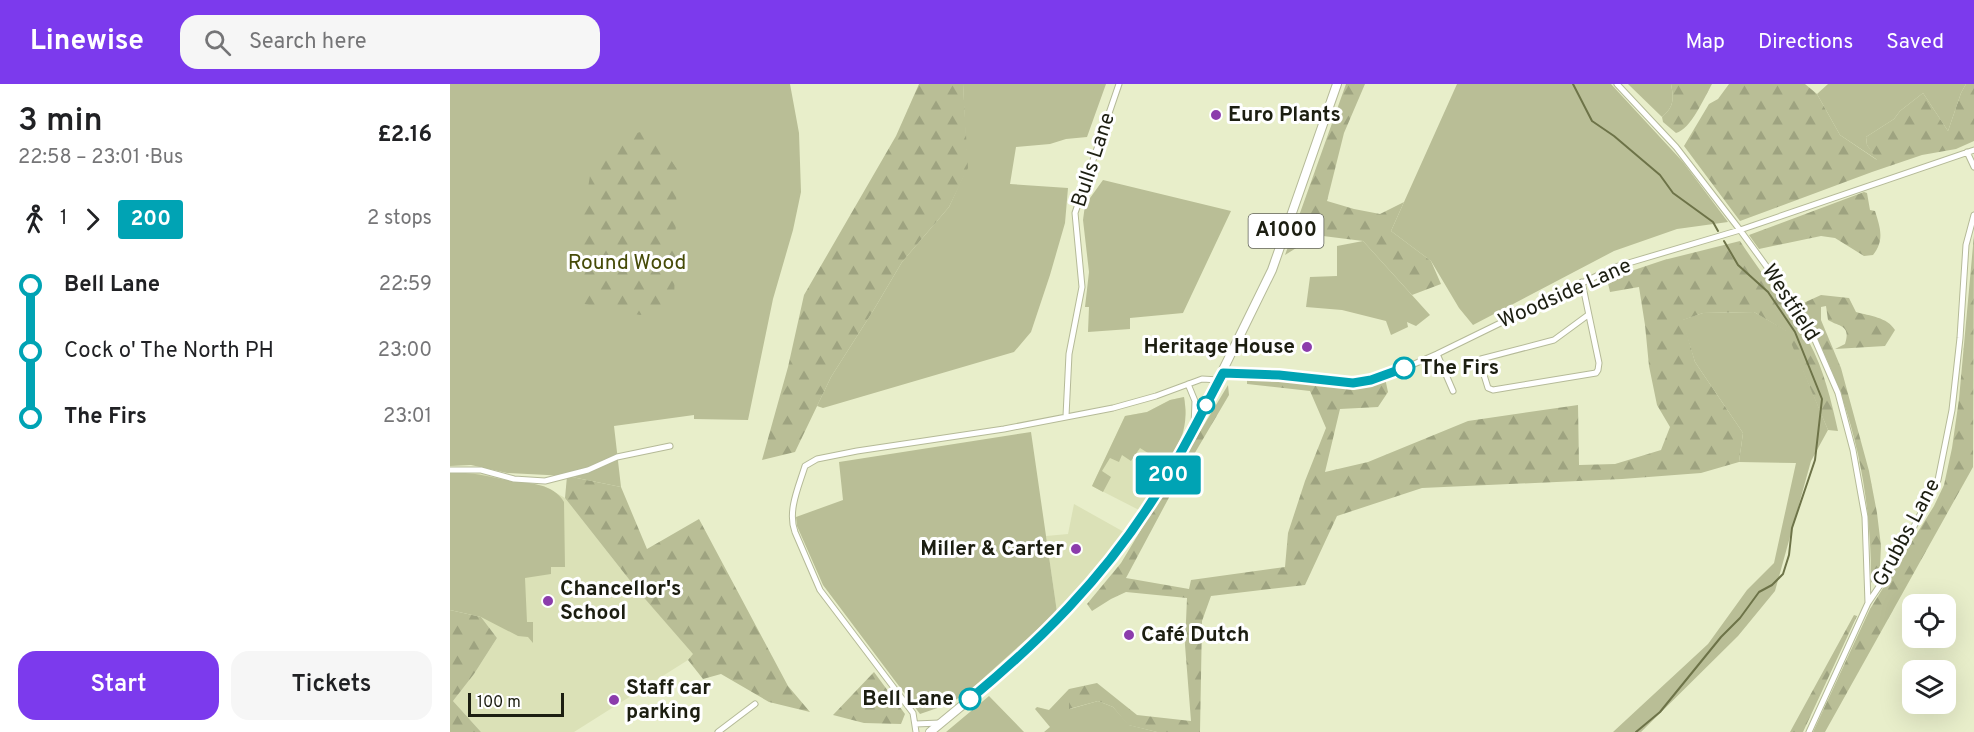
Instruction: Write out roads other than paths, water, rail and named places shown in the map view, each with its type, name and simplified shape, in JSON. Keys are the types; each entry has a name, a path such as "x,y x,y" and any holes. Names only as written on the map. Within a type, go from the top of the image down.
{"main road":[{"name":"A1000","path":"930,732 1038,640 1087,589 1137,523 1166,479 1194,429 1253,310 1282,242 1337,84"}],"street":[{"name":"Bulls Lane","path":"1066,416 1069,354 1082,287 1075,213 1119,84"},
{"name":"Westfield","path":"1617,84 1676,147 1740,230 1811,331 1838,393 1853,450 1865,517 1868,603"},
{"name":"Woodside Lane","path":"1221,376 1279,375 1353,383 1389,375 1615,267 1740,230 1974,150"},
{"path":"1967,152 1974,167"},
{"name":"Grubbs Lane","path":"1809,732 1868,603 1896,563 1938,480 1953,399 1960,338 1966,245 1974,215"},
{"path":"1582,282 1599,370 1596,373 1493,390 1488,388 1481,359 1554,340 1588,315"},
{"path":"1437,354 1453,391"},
{"path":"916,732 913,713 903,698 820,590 795,532 792,523 793,509 806,466 817,459 856,451 1004,429 1134,403 1188,384 1221,376"},
{"path":"1188,384 1195,401 1194,429"},
{"path":"450,470 481,470 514,479 545,481 588,470 617,457 670,446"},
{"path":"718,732 755,704"},
{"path":"915,724 941,723"}],"waterway":[{"path":"1573,84 1592,121 1614,136 1660,175 1673,193 1713,222 1718,231"},
{"path":"1636,732 1660,712 1721,637 1740,618 1759,592 1772,585 1783,574 1789,555 1792,528 1815,460 1822,399 1795,332 1768,292 1738,265 1724,241"}],"place":[{"name":"Euro Plants","path":"1216,115"},
{"name":"Heritage House","path":"1307,347"},
{"name":"The Firs","path":"1404,368"},
{"name":"Miller & Carter","path":"1076,549"},
{"name":"Chancellor's School","path":"548,601"},
{"name":"Café Dutch","path":"1129,635"},
{"name":"Bell Lane","path":"970,699"},
{"name":"Staff car parking","path":"614,700"}],"park label":[{"name":"Round Wood","path":"627,263"}]}
